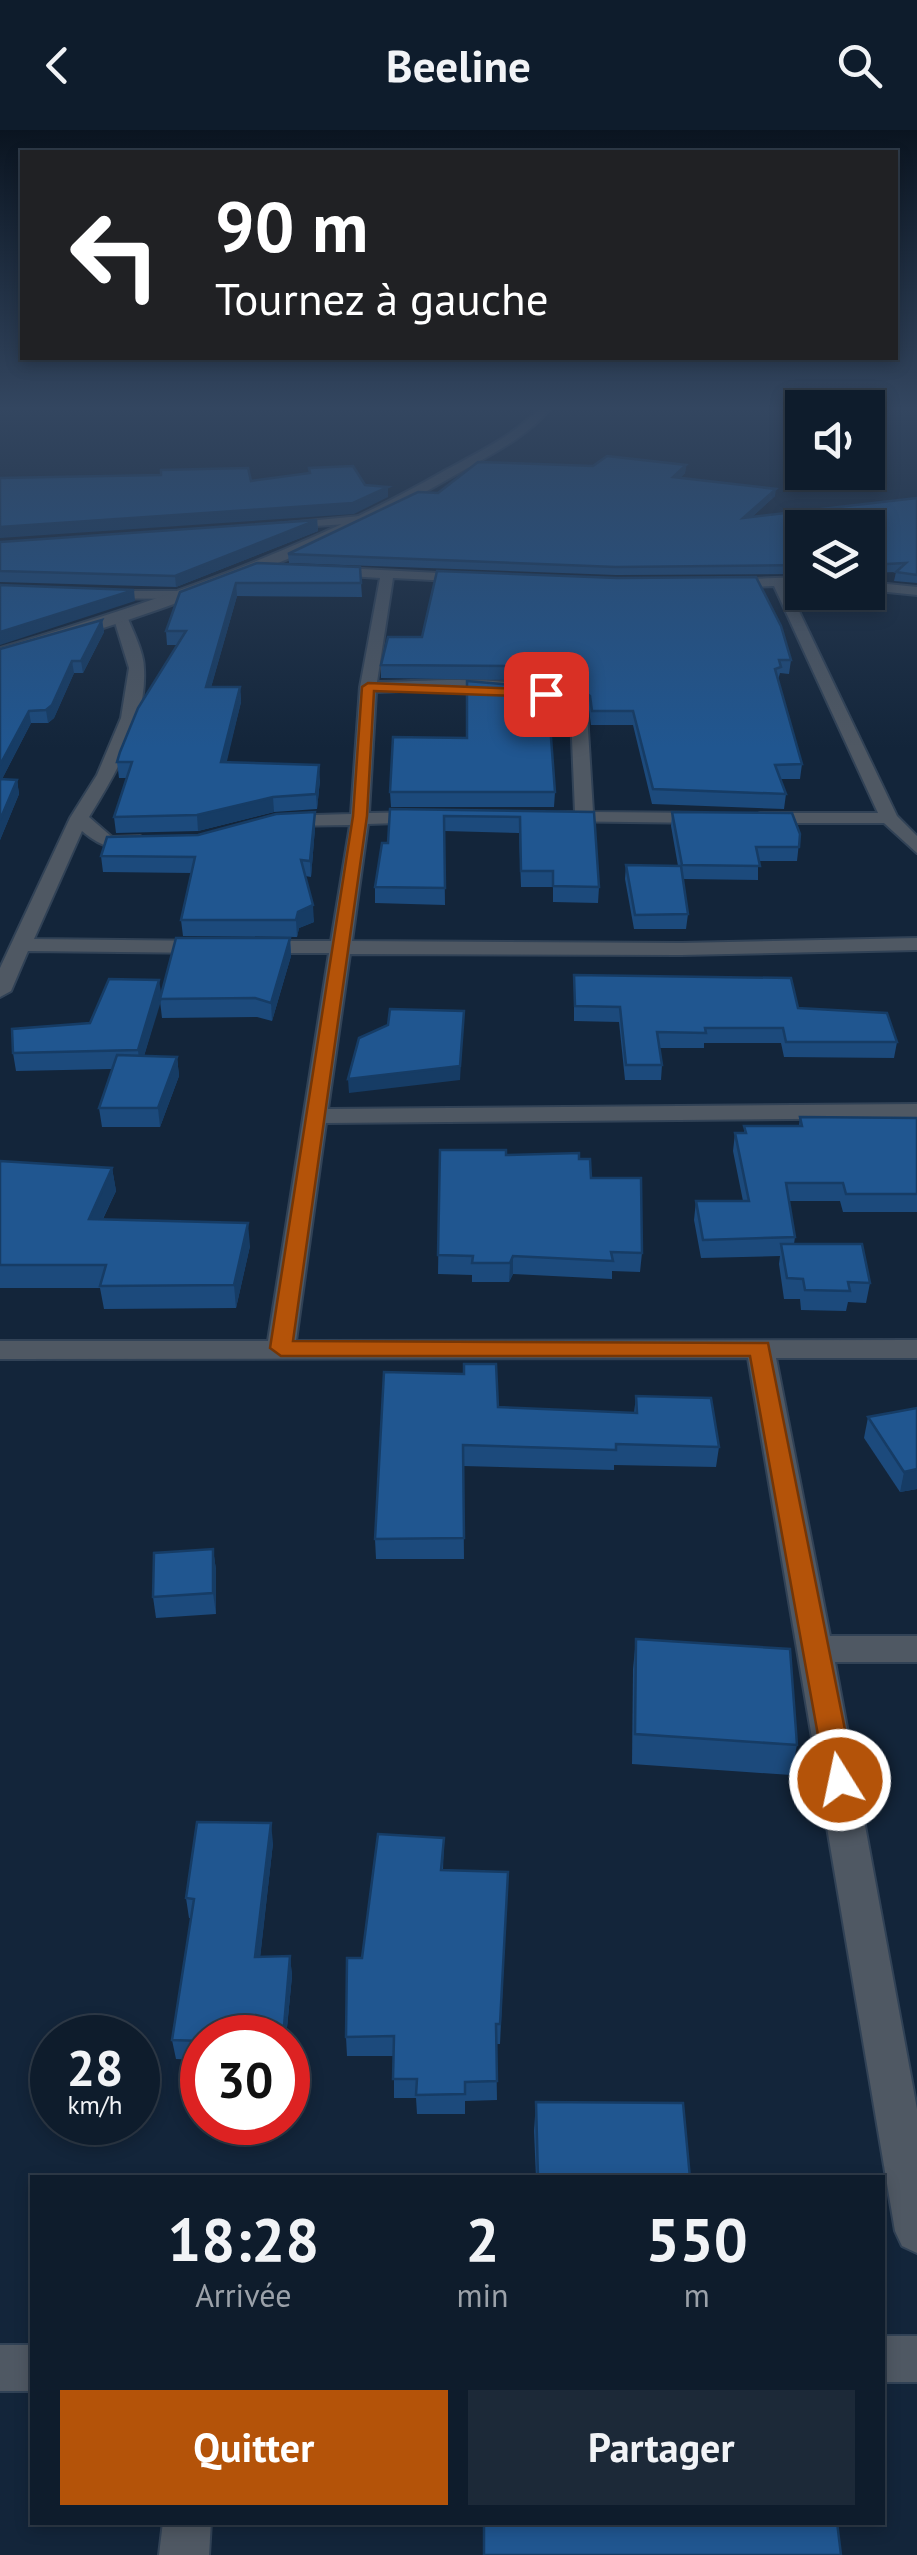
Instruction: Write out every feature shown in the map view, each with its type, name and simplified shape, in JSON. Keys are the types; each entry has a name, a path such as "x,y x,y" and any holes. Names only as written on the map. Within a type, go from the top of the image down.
{"street":[{"path":"266,525 319,522"},
{"path":"0,653 258,568 355,522"},
{"path":"258,568 295,570"},
{"path":"313,571 482,578"},
{"path":"281,1348 360,816 368,687 387,574"},
{"path":"780,583 889,818 917,848"},
{"path":"704,584 785,583"},
{"path":"885,588 917,592"},
{"path":"76,594 178,595"},
{"path":"0,991 80,818 106,776 129,718 137,668 120,616"},
{"path":"368,687 518,690 568,700 579,713 584,817"},
{"path":"256,826 360,816 453,817"},
{"path":"528,817 889,818"},
{"path":"80,818 108,843 162,842"},
{"path":"21,945 681,950 917,944"},
{"path":"315,1116 917,1111"},
{"path":"760,1348 917,2231"},
{"path":"0,1350 917,1349"},
{"path":"816,1649 917,1649"},
{"path":"885,2359 917,2359"},
{"path":"0,2368 30,2368"},
{"path":"184,2555 187,2525"}],"building":[{"path":"0,522 71,522 0,527"},
{"path":"312,522 175,576 0,571 0,542"},
{"path":"355,522 785,522 785,565 616,567 288,554"},
{"path":"885,522 917,522 917,575 896,572 906,563 885,564"},
{"path":"257,563 360,567 361,583 236,583 206,687 240,687 221,762 319,765 316,794 273,797 197,815 114,817 132,762 117,762 120,752 138,708 186,631 166,631 180,592"},
{"path":"437,571 617,578 756,577 781,626 791,660 779,660 781,667 775,669 802,764 775,765 786,794 653,789 633,711 592,711 590,696 571,682 518,666 381,665 388,637 422,637"},
{"path":"0,585 134,590 0,632"},
{"path":"102,620 81,661 72,661 52,705 46,710 29,711 0,765 0,649"},
{"path":"467,681 536,687 568,703 568,710 549,710 555,792 390,792 393,737 467,738"},
{"path":"0,779 17,780 0,820"},
{"path":"390,809 594,812 599,887 553,886 553,871 521,871 520,817 444,816 445,888 375,887 382,843 388,843"},
{"path":"315,812 310,861 301,860 313,905 298,912 296,920 181,920 195,857 101,856 107,837 198,835 276,814"},
{"path":"672,812 792,813 800,834 799,847 756,847 760,866 682,865"},
{"path":"626,865 681,866 688,914 635,915"},
{"path":"176,938 290,938 271,1003 255,998 160,999"},
{"path":"574,975 791,978 798,1008 887,1013 897,1042 786,1042 783,1028 657,1032 662,1065 626,1065 620,1007 575,1006"},
{"path":"109,979 159,980 138,1050 13,1053 12,1029 90,1023"},
{"path":"390,1009 464,1011 460,1066 348,1079 359,1038 388,1025"},
{"path":"117,1055 177,1057 158,1108 99,1108"},
{"path":"800,1117 917,1118 917,1194 846,1194 843,1183 786,1183 795,1237 703,1240 696,1201 749,1201 735,1133 746,1133 744,1126 802,1126"},
{"path":"440,1150 506,1150 506,1155 579,1153 579,1159 590,1159 591,1178 641,1178 642,1253 611,1252 613,1261 513,1256 510,1263 472,1263 473,1256 438,1255"},
{"path":"0,1161 112,1168 89,1219 248,1223 234,1285 100,1286 106,1265 0,1265"},
{"path":"781,1244 862,1244 870,1283 848,1282 850,1291 805,1290 803,1279 787,1278"},
{"path":"464,1364 496,1364 498,1407 637,1413 636,1396 711,1398 719,1447 616,1444 616,1450 463,1445 464,1538 375,1539 384,1372 464,1374"},
{"path":"917,1408 917,1469 904,1472 868,1417"},
{"path":"213,1549 213,1593 153,1597 154,1553"},
{"path":"636,1639 790,1649 797,1745 635,1734"},
{"path":"197,1822 271,1823 255,1957 290,1956 285,2015 180,2015 180,2040 172,2040 194,1899 186,1898"},
{"path":"378,1834 444,1838 441,1870 508,1872 500,2024 496,2024 497,2081 465,2082 465,2094 416,2095 417,2079 393,2079 394,2036 346,2037 347,1958 362,1958"},
{"path":"536,2102 683,2103 690,2175 538,2175"},
{"path":"484,2525 837,2525 841,2555 484,2555"}],"route":[{"path":"546,694 368,687 360,816 281,1348 760,1348 840,1780"}]}
